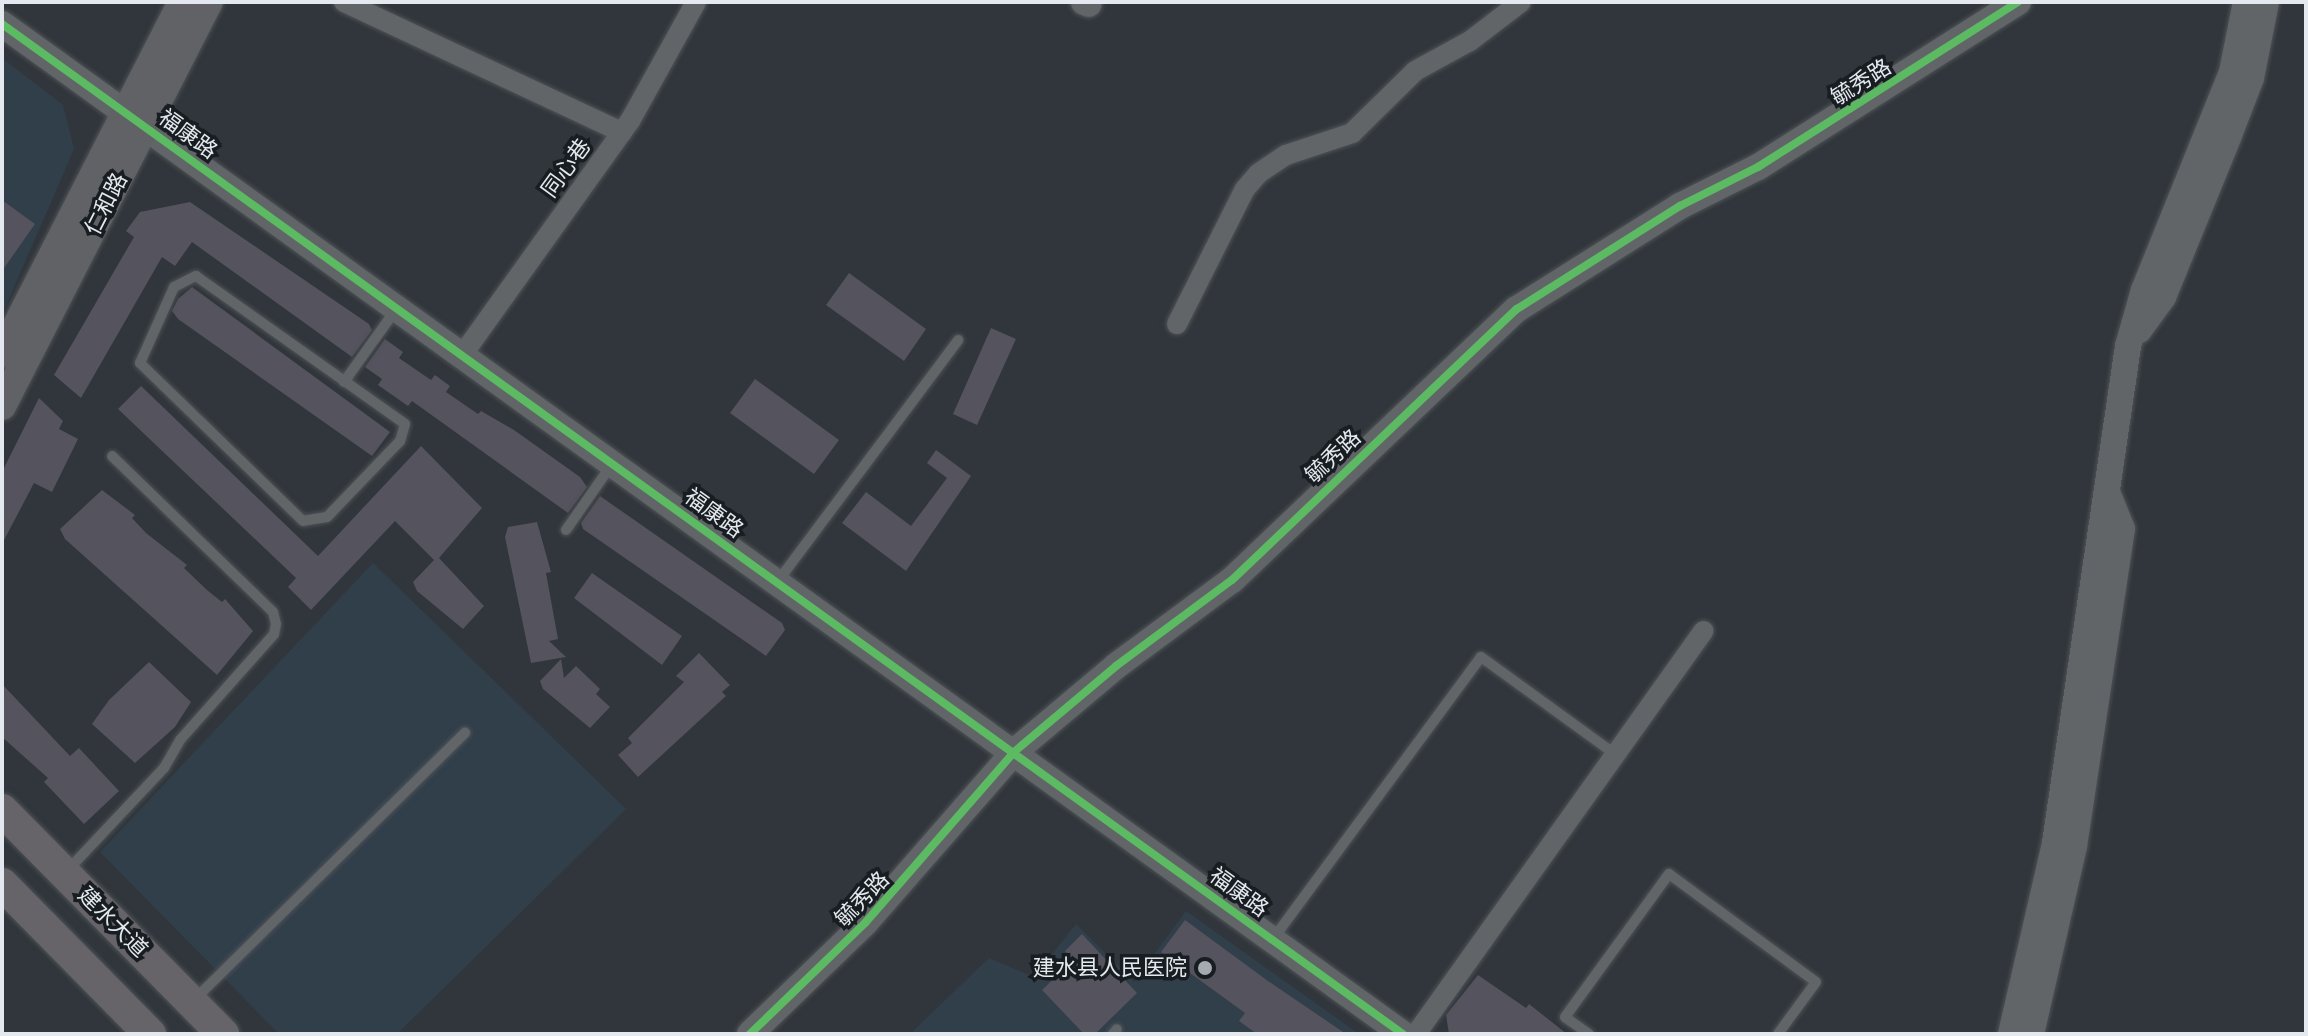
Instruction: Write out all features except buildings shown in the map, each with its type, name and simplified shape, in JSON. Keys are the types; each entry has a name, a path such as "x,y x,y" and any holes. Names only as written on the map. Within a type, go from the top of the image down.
{"main road":[{"name":"仁和路","path":"2,406 136,118 182,2"},
{"name":"仁和路","path":"2,354 136,118 209,2"},
{"name":"建水大道","path":"2,810 223,1034"},
{"path":"2,884 150,1034"}],"street":[{"path":"344,2 622,132"},
{"name":"同心巷","path":"463,354 622,132 696,2"},
{"path":"1177,324 1245,189 1259,173 1286,155 1352,133 1415,71 1470,41 1521,2"},
{"name":"毓秀路","path":"750,1034 865,923 1014,752 1116,666 1232,580 1517,309 1680,206 1758,167 2018,2"},
{"path":"2011,1034 2055,843 2128,346 2144,290 2232,72 2246,2"},
{"path":"2128,346 2163,297 2229,135 2251,78 2266,2"},
{"name":"福康路","path":"2,24 1403,1034"},
{"path":"2031,1034 2074,846 2122,529 2107,492"},
{"path":"1416,1034 1703,631"}],"lane":[{"path":"196,276 344,382 405,424 400,441 327,517 303,521 140,363 174,287 196,276"},
{"path":"344,382 398,307"},
{"path":"778,581 958,340"},
{"path":"65,874 164,768 180,740 274,634 276,624 273,612 112,456"},
{"path":"566,530 613,463"},
{"path":"1273,939 1481,657 1615,754"},
{"path":"192,1002 465,733"},
{"path":"1589,1034 1565,1017 1669,874 1816,982 1778,1034"}],"shaded area":[{"path":"2,58 63,105 74,149 2,315"},
{"path":"373,563 626,809 397,1034 279,1034 100,852"},
{"name":"建水县人民医院","path":"1186,911 1359,1034 910,1034 989,958 1034,977 1076,924 1134,982"}],"cycle path":[{"path":"750,1034 865,923 1014,752 1116,666 1232,580 1517,309 1680,206 1758,167 2018,2"},
{"path":"2,24 1403,1034"}],"place":[{"name":"建水县人民医院","path":"1205,968"}]}
